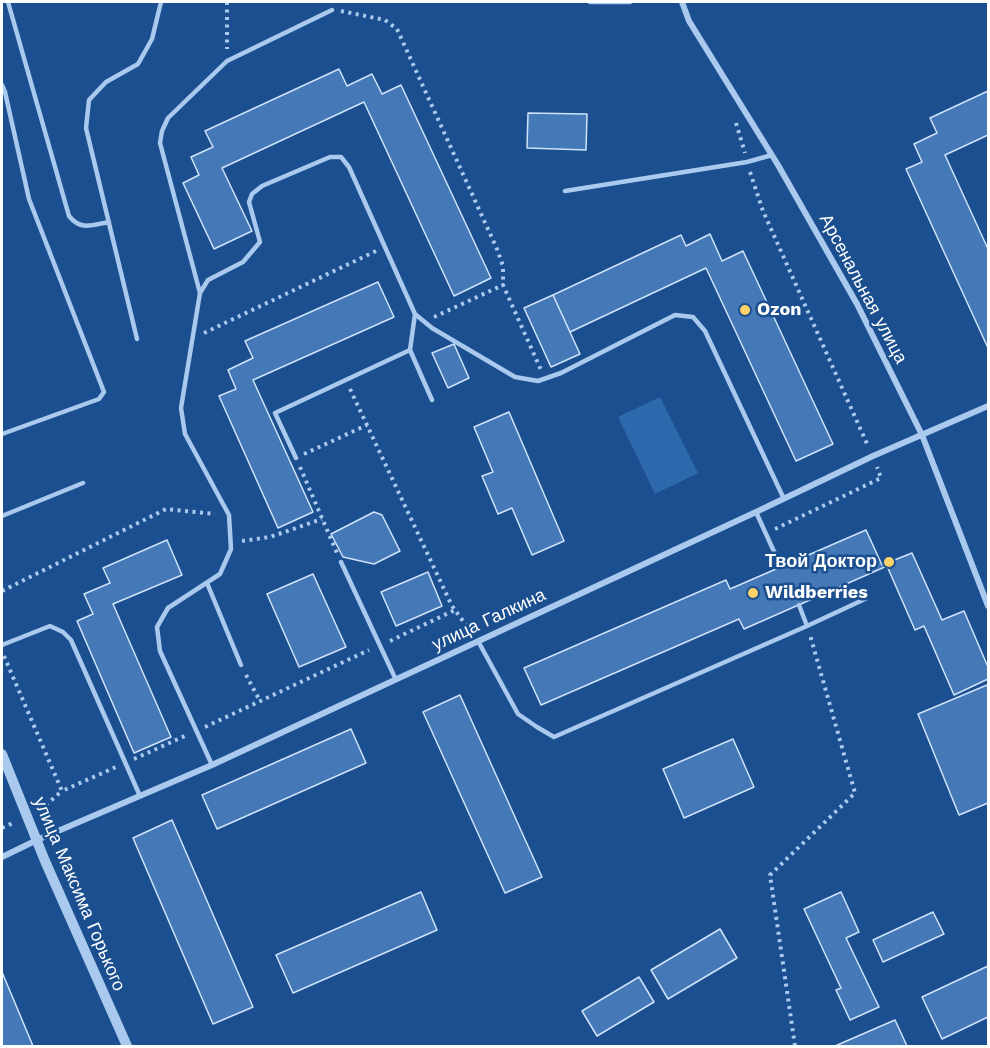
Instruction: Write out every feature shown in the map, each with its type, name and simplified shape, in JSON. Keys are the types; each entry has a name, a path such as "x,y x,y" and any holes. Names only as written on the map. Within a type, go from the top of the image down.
{"street":[{"name":"Арсенальная улица","path":"682,2 689,21 772,155 857,304 922,435 988,606"},
{"name":"улица Галкина","path":"2,857 212,765 873,456 988,406"},
{"name":"улица Максима Горького","path":"2,754 45,861 127,1047"}],"lane":[{"path":"8,2 69,216 75,224 83,226 109,222"},
{"path":"137,339 86,128 89,100 106,82 138,64 152,39 161,2"},
{"path":"590,2 630,2"},
{"path":"200,293 160,143 168,118 227,62 332,9"},
{"path":"2,85 29,199 104,392 99,399 2,434"},
{"path":"565,191 747,162 772,155"},
{"path":"212,765 160,651 157,627 168,608 220,574 231,549 229,515 185,434 181,408 200,293 208,279 243,262 260,242 249,202 252,194 262,186 330,157 341,157 349,166 415,314 432,328 515,377 538,381 545,379 675,315 693,317 705,330 784,499"},
{"path":"415,314 410,350 432,400"},
{"path":"296,458 275,412 410,350"},
{"path":"2,516 83,483"},
{"path":"756,512 781,567"},
{"path":"341,562 396,680"},
{"path":"207,583 241,665"},
{"path":"478,642 518,714 554,736 865,599"},
{"path":"799,605 807,626"},
{"path":"2,645 50,626 63,632 71,640 140,796"}],"path":[{"path":"227,2 227,62"},
{"path":"332,9 385,20 397,29 497,249 502,266 503,285 545,379"},
{"path":"736,122 763,211 881,478 766,533"},
{"path":"193,339 385,247"},
{"path":"424,322 503,285"},
{"path":"346,380 452,606 478,642"},
{"path":"341,562 296,458 367,425"},
{"path":"2,591 166,509 229,515"},
{"path":"231,541 270,537 322,519"},
{"path":"795,1047 770,875 855,793 807,626"},
{"path":"241,665 260,701"}],"shaded area":[{"path":"660,397 698,473 655,494 618,417"}],"building":[{"path":"339,69 347,86 372,74 382,94 401,85 491,278 454,296 364,102 222,168 252,231 214,249 183,183 199,175 191,157 213,147 205,131"},
{"path":"988,91 988,135 945,155 988,249 988,348 906,169 922,162 914,144 937,133 930,118"},
{"path":"528,113 587,114 586,150 527,148"},
{"path":"710,234 722,261 743,251 833,444 796,461 706,268 570,332 553,295 681,235 686,246"},
{"path":"378,282 394,317 253,380 313,512 278,528 219,396 236,389 228,370 253,358 245,341"},
{"path":"553,295 580,354 551,367 524,308"},
{"path":"454,344 469,378 448,388 432,353"},
{"path":"509,412 564,541 532,555 512,508 498,514 482,476 493,472 474,427"},
{"path":"374,512 382,515 400,551 374,564 343,557 331,534"},
{"path":"866,530 882,565 912,553 942,620 964,611 988,667 988,679 954,695 924,626 915,630 887,566 744,629 739,619 541,705 524,668 726,580 730,589"},
{"path":"167,540 182,575 113,604 171,737 134,753 77,621 93,614 84,594 110,583 103,568"},
{"path":"428,572 442,606 396,626 381,592"},
{"path":"313,574 346,647 299,667 267,594"},
{"path":"987,685 988,803 959,815 918,714"},
{"path":"460,695 542,877 505,893 423,712"},
{"path":"351,729 366,763 217,829 202,795"},
{"path":"733,739 754,787 684,818 663,769"},
{"path":"172,820 253,1007 213,1024 133,838"},
{"path":"421,892 437,930 293,993 276,955"},
{"path":"841,892 859,932 846,938 879,1007 850,1020 836,990 841,988 804,909"},
{"path":"933,912 944,934 883,962 873,940"},
{"path":"720,929 737,958 668,999 651,970"},
{"path":"988,966 988,1017 942,1039 922,997"},
{"path":"2,972 33,1046 2,1046"},
{"path":"639,977 654,1002 597,1036 582,1011"},
{"path":"895,1020 907,1046 835,1046"}],"place":[{"name":"Ozon","path":"745,310"},
{"name":"Твой Доктор","path":"889,562"},
{"name":"Wildberries","path":"753,593"}]}
